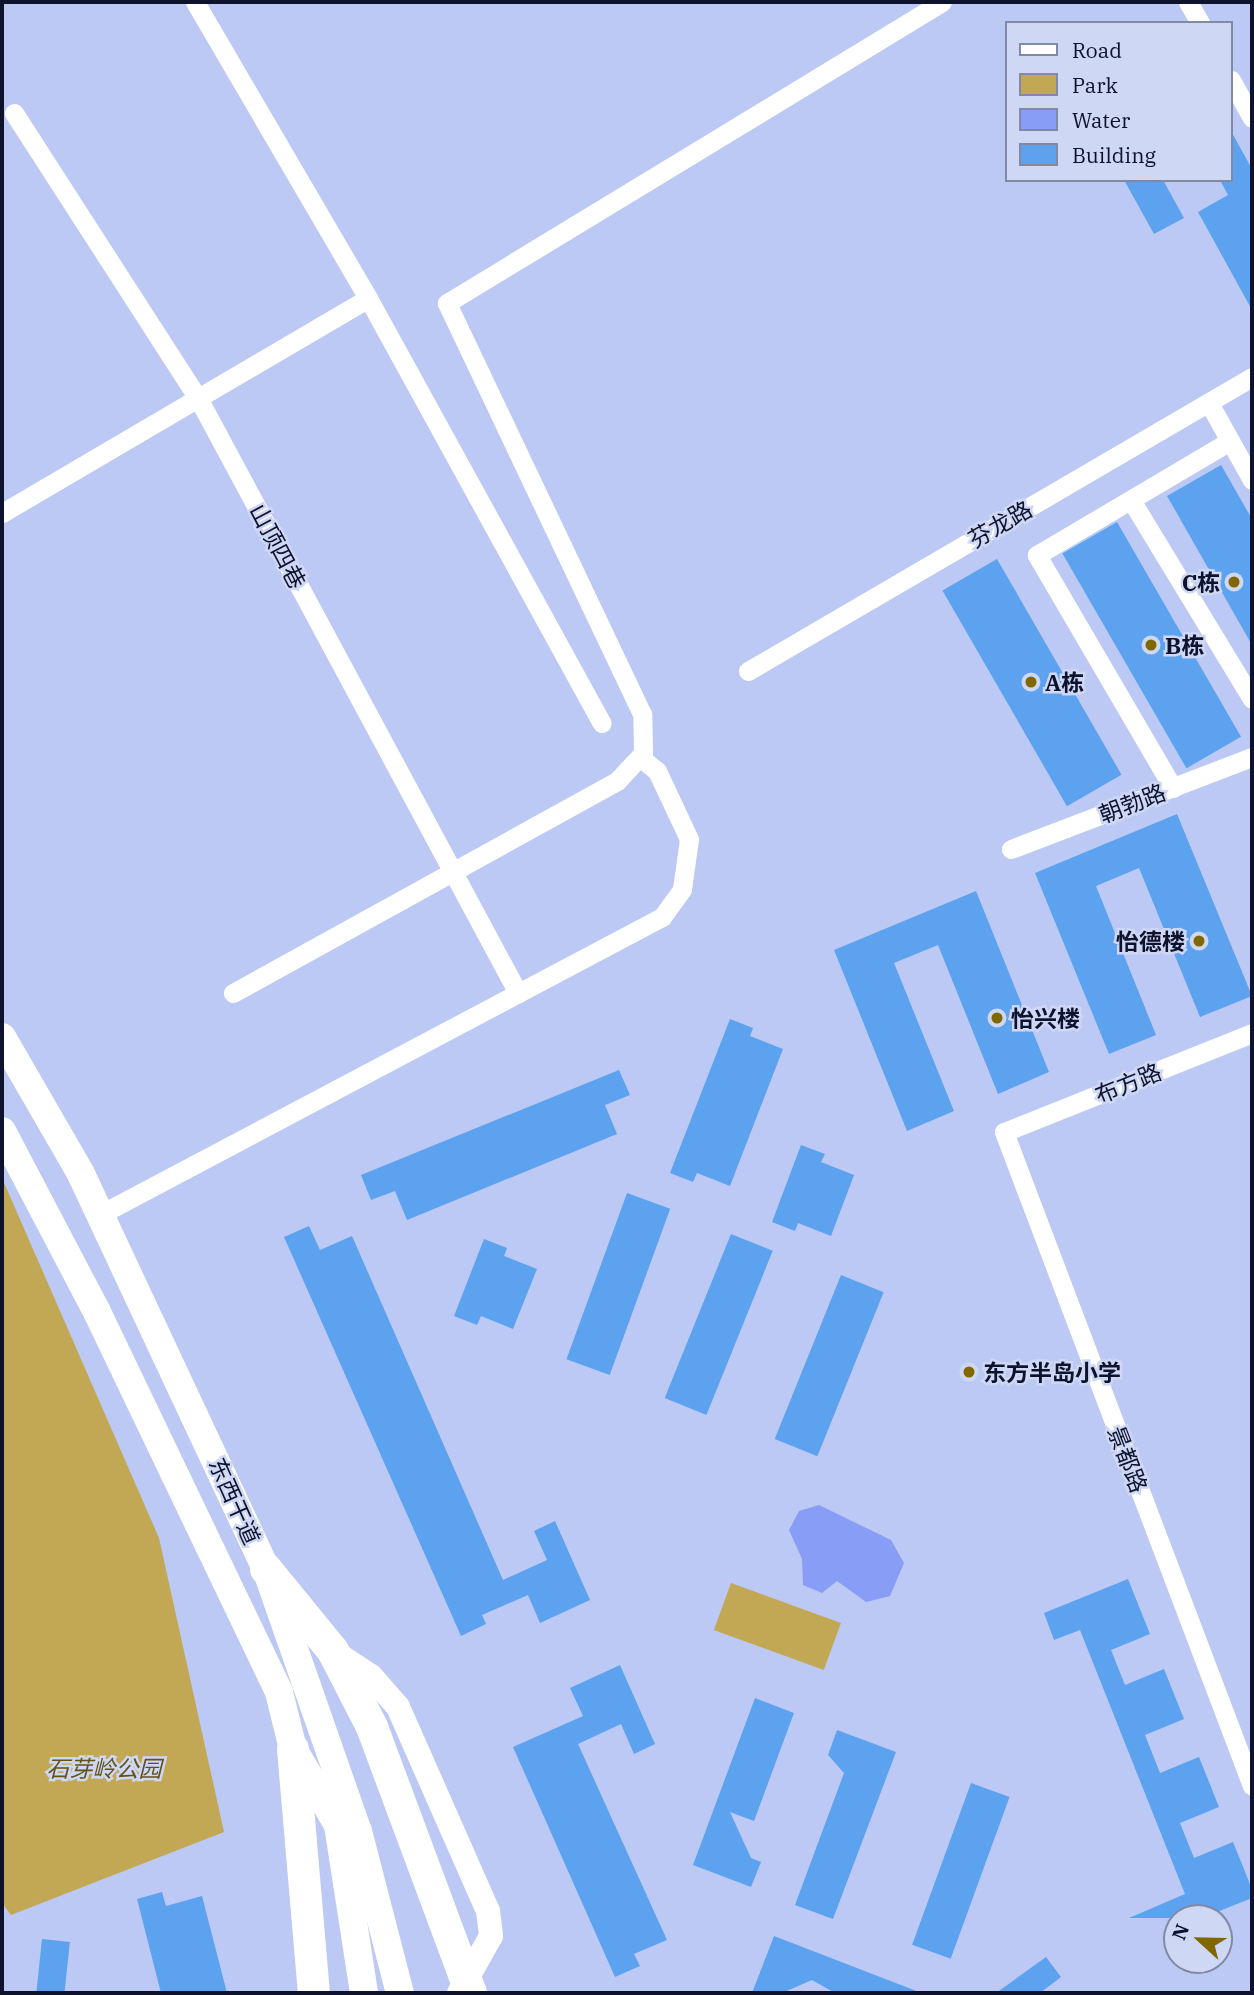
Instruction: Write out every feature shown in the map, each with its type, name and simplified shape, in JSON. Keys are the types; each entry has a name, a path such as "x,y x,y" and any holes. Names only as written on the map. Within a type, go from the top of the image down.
{"main road":[{"name":"东西干道","path":"2,1037 101,1214 265,1569 400,1993"},
{"name":"东西干道","path":"2,1131 97,1312 273,1679 293,1749 350,1835 364,1993"},
{"path":"265,1569 333,1651 406,1805 463,1984"},
{"path":"293,1749 314,1993"},
{"path":"300,1853 350,1835"}],"street":[{"path":"195,2 368,298 602,723"},
{"path":"233,993 617,781 640,757 642,714 447,303 942,2"},
{"path":"1188,2 1198,21"},
{"path":"1233,84 1252,118"},
{"name":"山顶四巷","path":"14,113 198,398 518,993"},
{"path":"2,513 368,298"},
{"name":"芬龙路","path":"748,671 1252,377"},
{"path":"1209,403 1252,480"},
{"path":"1173,788 1037,555 1230,441"},
{"path":"1130,500 1252,699"},
{"path":"101,1214 518,993 676,904 687,827 657,771 640,757"},
{"name":"朝勃路","path":"1011,849 1252,757"},
{"name":"布方路","path":"1003,1132 1252,1033"},
{"name":"景都路","path":"1003,1132 1252,1786"},
{"path":"333,1651 371,1676 398,1707 488,1911 491,1936 463,1984"},
{"path":"406,1805 413,1743"}],"green space":[{"name":"石芽岭公园","path":"2,1178 159,1538 224,1832 11,1915 2,1903"},
{"path":"731,1583 841,1623 824,1670 714,1630"}],"water":[{"path":"819,1505 891,1540 904,1563 890,1596 866,1602 837,1581 822,1593 803,1585 802,1559 789,1530 799,1511"}],"building":[{"path":"1233,135 1252,169 1252,310 1198,212 1228,195 1221,182 1233,182"},
{"path":"1125,182 1164,182 1184,218 1154,234"},
{"name":"C栋","path":"1221,465 1252,519 1252,645 1167,496"},
{"name":"B栋","path":"1117,522 1241,737 1186,768 1062,554"},
{"name":"A栋","path":"997,559 1122,775 1067,806 942,590"},
{"name":"怡德楼","path":"1177,814 1252,996 1200,1017 1139,868 1096,886 1156,1035 1109,1054 1035,873"},
{"name":"怡兴楼","path":"976,891 1049,1072 998,1094 938,945 894,963 954,1111 907,1131 834,950"},
{"path":"730,1019 753,1028 750,1036 783,1049 730,1186 697,1173 693,1182 670,1173"},
{"path":"619,1070 630,1095 605,1105 617,1134 407,1220 395,1191 371,1200 361,1175"},
{"path":"801,1145 825,1154 821,1162 854,1175 831,1236 798,1223 795,1231 772,1222"},
{"path":"627,1193 670,1209 610,1375 566,1359"},
{"path":"309,1226 320,1250 352,1236 503,1580 547,1560 534,1531 555,1521 590,1600 540,1623 528,1595 482,1615 486,1624 461,1636 284,1237"},
{"path":"731,1234 773,1251 706,1415 665,1398"},
{"path":"484,1239 507,1248 504,1256 537,1269 513,1329 481,1316 477,1325 454,1316"},
{"path":"841,1275 884,1292 817,1456 775,1439"},
{"path":"1128,1579 1150,1634 1111,1650 1125,1685 1164,1669 1184,1719 1145,1735 1160,1773 1199,1757 1219,1807 1180,1823 1194,1858 1233,1842 1252,1889 1252,1898 1233,1906 1163,1904 1163,1918 1129,1918 1185,1894 1080,1630 1054,1640 1044,1613"},
{"path":"620,1665 655,1744 634,1754 621,1724 578,1744 667,1940 634,1954 640,1966 615,1977 513,1747 583,1716 570,1688"},
{"path":"755,1698 794,1713 754,1821 730,1812 751,1858 761,1862 751,1887 693,1865"},
{"path":"837,1730 896,1752 833,1919 795,1905 844,1773 828,1755"},
{"path":"971,1783 1010,1797 951,1959 912,1945"},
{"path":"162,1892 166,1906 202,1896 227,1993 161,1993 137,1899"},
{"path":"774,1936 919,1993 835,1993 812,1980 782,1993 752,1993"},
{"path":"42,1939 70,1942 64,1993 36,1993"},
{"path":"1046,1957 1061,1977 1040,1993 996,1993"}],"place":[{"name":"C栋","path":"1234,582"},
{"name":"B栋","path":"1151,645"},
{"name":"A栋","path":"1031,682"},
{"name":"怡德楼","path":"1199,941"},
{"name":"怡兴楼","path":"997,1018"},
{"name":"东方半岛小学","path":"969,1372"}]}
